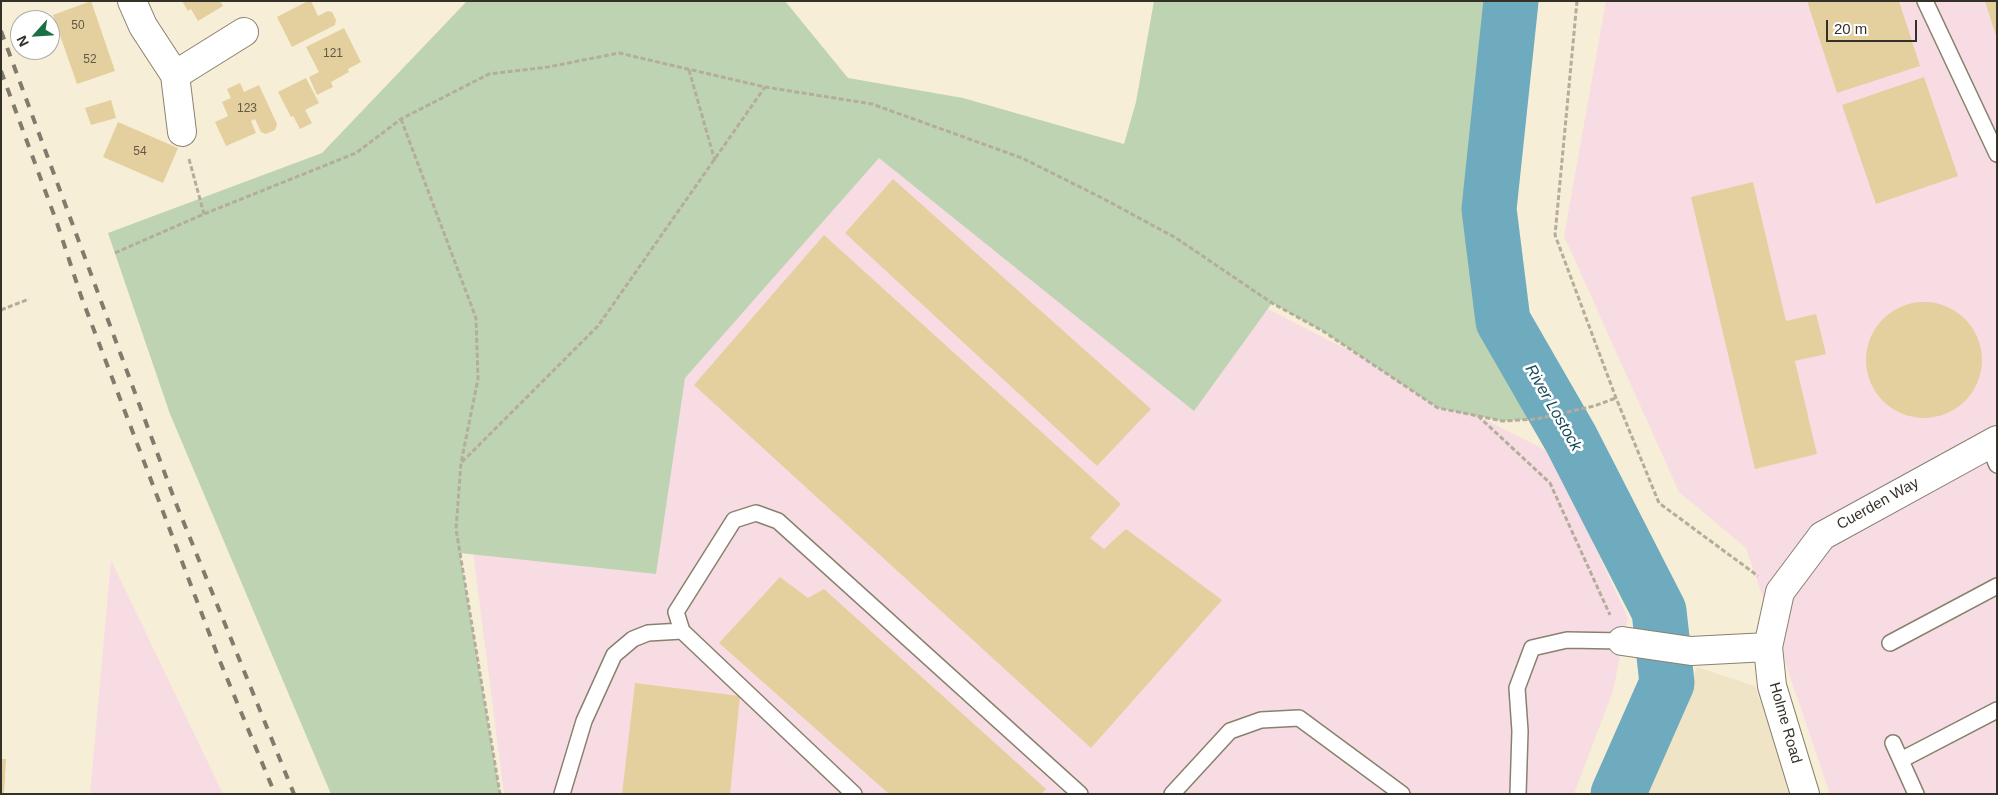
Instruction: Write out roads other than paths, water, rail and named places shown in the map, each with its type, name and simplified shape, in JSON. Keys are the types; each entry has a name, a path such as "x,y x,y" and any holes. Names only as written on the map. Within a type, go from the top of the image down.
{"street":[{"path":"132,1 143,26 175,75 182,132"},
{"path":"175,75 244,32"},
{"name":"Cuerden Way","path":"1780,592 1822,536 1994,450"},
{"name":"Holme Road","path":"1780,592 1768,648 1772,686 1806,794"},
{"path":"1622,640 1692,651 1768,648"}],"lane":[{"path":"1926,1 1997,154"},
{"path":"854,794 682,631 676,612 734,520 756,513 778,521 1080,794"},
{"path":"1890,643 1997,586"},
{"path":"562,794 584,721 614,655 633,639 648,633 682,631"},
{"path":"1518,794 1520,731 1517,688 1532,648 1567,640 1622,640"},
{"path":"1902,760 1997,710"},
{"path":"1172,794 1230,731 1261,720 1299,718 1402,794"},
{"path":"1894,742 1916,794"}],"waterway":[{"name":"River Lostock","path":"1511,1 1489,209 1503,321 1571,439 1659,611 1667,683 1618,794"}],"railway":[{"path":"1,31 175,501 294,794"},
{"path":"1,71 57,223 81,296 219,659 275,794"}]}
